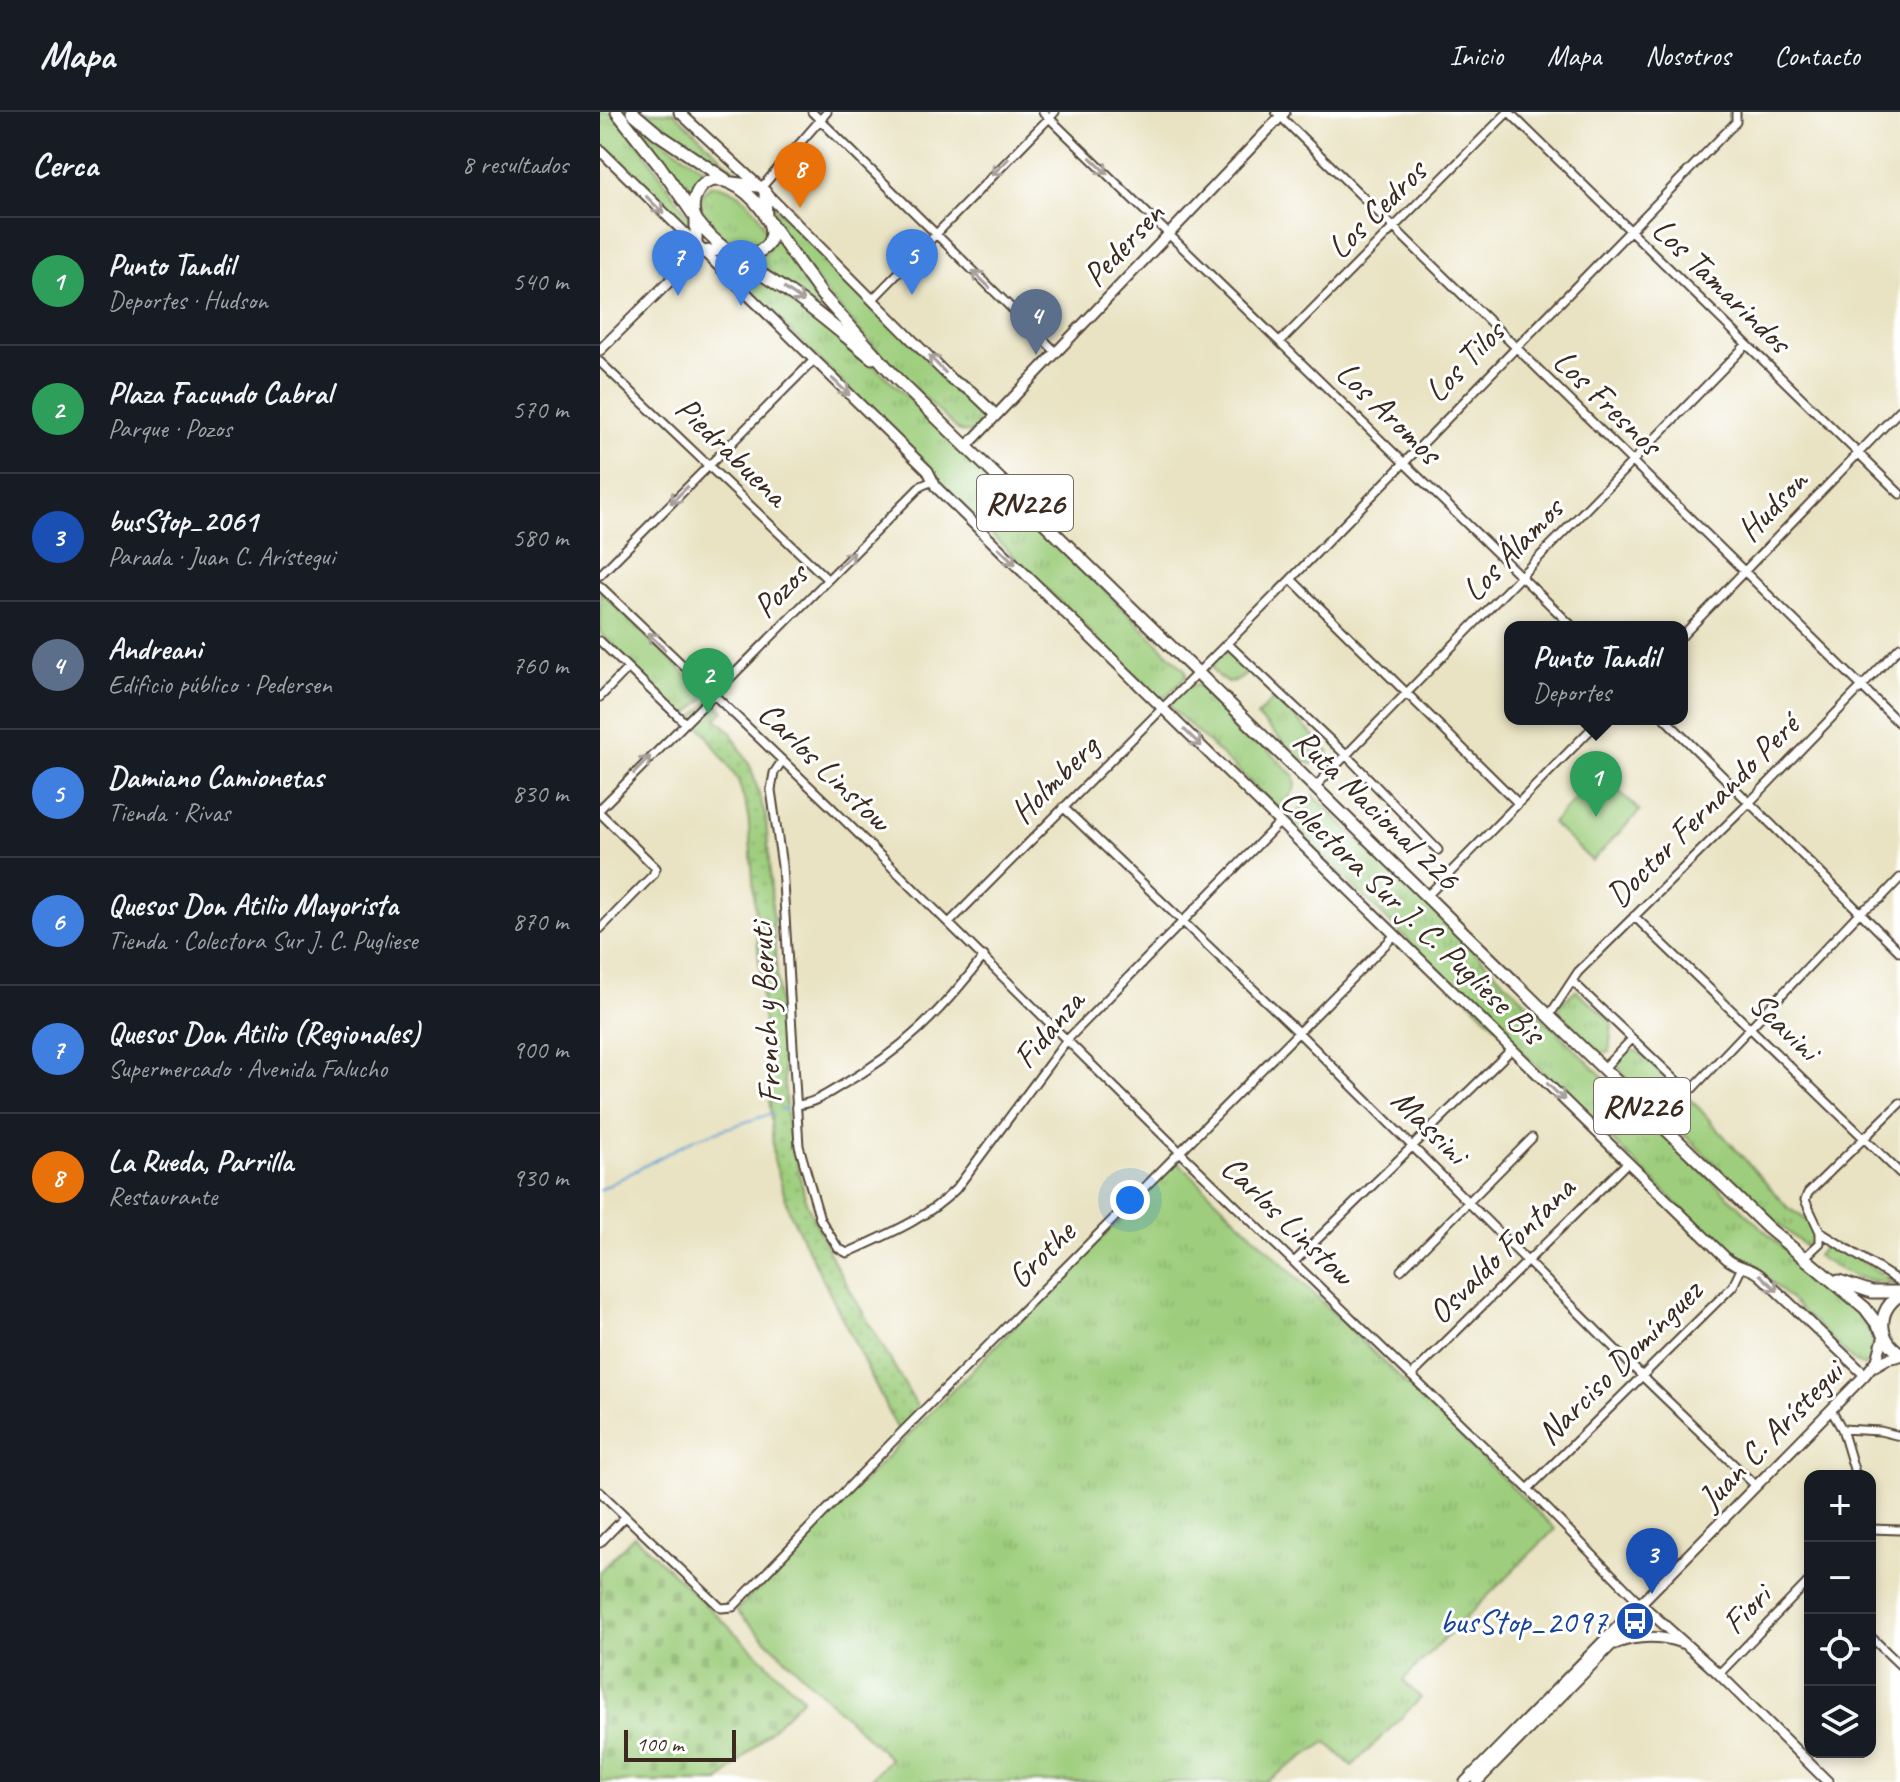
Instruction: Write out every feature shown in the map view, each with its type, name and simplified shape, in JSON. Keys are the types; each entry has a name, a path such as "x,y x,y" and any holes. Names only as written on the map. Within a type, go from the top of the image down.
{"highway":[{"name":"Ruta Nacional 226","path":"617,112 653,156 696,219 728,250 827,320 897,379 1768,1228 1865,1308 1889,1344 1900,1354"},
{"name":"Ruta Nacional 226","path":"632,112 658,134 747,195 822,295 897,379"},
{"path":"714,180 729,182 761,189 770,235 764,249 749,255 728,250 700,249 694,199 701,186 714,180"},
{"name":"Ruta Nacional 226","path":"1824,1274 1857,1289 1900,1294"},
{"name":"Ruta Nacional 226","path":"1884,1333 1883,1315 1900,1294"}],"main road":[{"path":"679,112 761,189 952,380 971,391 996,415"},
{"name":"Pedersen","path":"967,446 1281,113"},
{"name":"Colectora Sur J. C. Pugliese Bis","path":"600,150 928,471 933,481 1161,708 1726,1258 1760,1275 1868,1373"},
{"path":"600,350 700,249"},
{"name":"Juan C. Arístegui","path":"1868,1373 1879,1356 1884,1333"},
{"name":"Juan C. Arístegui","path":"1642,1605 1868,1373 1900,1354"},
{"path":"1477,1782 1635,1621 1642,1605"},
{"path":"1465,1782 1630,1613 1642,1605"},
{"name":"Carlos Linstow","path":"1642,1605 1719,1674 1828,1782"},
{"path":"1605,1650 1622,1641 1643,1636 1661,1637 1686,1645"}],"street":[{"path":"812,112 1057,353"},
{"path":"761,189 827,112"},
{"name":"Los Cedros","path":"1280,342 1508,112"},
{"name":"Los Tamarindos","path":"1508,112 1900,494"},
{"name":"Los Tilos","path":"1197,672 1736,122 1736,112"},
{"name":"Los Fresnos","path":"1281,113 1394,228 1900,724"},
{"path":"872,300 1049,114"},
{"name":"Los Aromos","path":"1049,114 1567,621"},
{"name":"Los Álamos","path":"1314,788 1746,345"},
{"path":"600,575 813,361"},
{"name":"Piedrabuena","path":"600,362 827,579"},
{"name":"Hudson","path":"1688,630 1900,410"},
{"name":"Pozos","path":"600,811 827,579 921,486 933,481"},
{"path":"1291,579 1518,803"},
{"name":"Carlos Linstow","path":"600,586 984,956 1179,1151 1528,1489 1642,1605"},
{"path":"600,641 684,722"},
{"path":"1227,643 1346,755 1438,850"},
{"name":"Doctor Fernando Peré","path":"1549,1016 1572,981 1900,647"},
{"path":"600,697 628,668"},
{"name":"Holmberg","path":"949,923 1197,672"},
{"path":"1427,896 1595,725"},
{"path":"1671,725 1900,952"},
{"name":"French y Beruti","path":"782,761 774,773 771,790 782,866 799,1146 820,1219 838,1248 847,1253"},
{"name":"Massini","path":"1063,807 1297,1031 1756,1486"},
{"path":"600,811 656,868 653,875 600,929"},
{"name":"Fidanza","path":"847,1253 908,1225 956,1189 1067,1040 1280,822"},
{"path":"1572,981 1685,1089 1693,1088 1860,912 1880,899 1900,878"},
{"name":"Scavini","path":"1634,916 1900,1173"},
{"name":"Grothe","path":"625,1517 701,1592 725,1609 733,1607 1297,1031 1395,935"},
{"path":"796,1105 812,1102 883,1061 933,1017 984,956"},
{"path":"1603,1069 1632,1039"},
{"path":"1294,1262 1512,1049"},
{"path":"1804,1258 1820,1243 1820,1232 1805,1200 1808,1193 1900,1103"},
{"path":"1401,1270 1532,1138"},
{"name":"Osvaldo Fontana","path":"1411,1376 1628,1162"},
{"path":"1820,1232 1900,1282"},
{"name":"Narciso Domínguez","path":"1528,1489 1733,1286 1742,1267"},
{"path":"1831,1410 1842,1429 1854,1470"},
{"path":"1842,1429 1880,1431 1900,1436"},
{"path":"600,1492 625,1517 600,1543"},
{"path":"1876,1527 1900,1530"},
{"name":"Fiori","path":"1719,1674 1804,1586"},
{"path":"1876,1642 1900,1665"}],"green space":[{"path":"600,112 611,112 631,133 692,221 691,231 686,230 600,145"},
{"path":"621,112 626,112 713,175 689,202"},
{"path":"637,112 674,112 744,179 717,170"},
{"path":"712,185 730,189 752,207 766,232 760,246 747,249 734,246 711,229 700,205 703,194"},
{"path":"772,204 951,382 984,408 985,419 976,428 970,432 958,430 858,329 789,243 776,221 770,206"},
{"path":"775,235 862,345 751,261 766,253"},
{"path":"722,256 770,282 867,359 1186,671 1186,677 1165,697 1157,697 718,260"},
{"path":"600,590 707,696 685,717 600,633"},
{"path":"1226,649 1246,668 1246,674 1232,682 1219,677 1212,667 1213,660"},
{"path":"1199,685 1294,775 1296,786 1281,811 1170,707 1171,701 1187,686"},
{"path":"1274,698 1328,751 1329,758 1324,763 1310,764 1296,755 1257,716"},
{"path":"712,699 724,711 716,718 730,731 751,768 766,818 787,1121 806,1202 835,1264 921,1413 900,1434 790,1213 774,1160 748,813 738,780 692,719"},
{"path":"1600,773 1640,811 1592,861 1552,823"},
{"path":"1313,795 1653,1125 1800,1264 1853,1309 1872,1339 1873,1353 1865,1366 1855,1362 1752,1263 1733,1259 1291,825 1290,820"},
{"path":"1576,990 1612,1022 1609,1052 1599,1052 1560,1014 1560,1004"},
{"path":"1630,1050 1639,1052 1698,1107 1789,1209 1808,1222 1816,1243 1806,1247 1764,1212 1626,1078 1618,1060"},
{"path":"1177,1161 1555,1529 1403,1680 1421,1698 1352,1766 1326,1742 1266,1782 868,1782 890,1759 736,1611"},
{"path":"1830,1245 1839,1246 1895,1283 1853,1276 1817,1256"},
{"path":"634,1536 803,1698 719,1782 600,1782 600,1571"}],"waterway":[{"path":"781,1110 786,1109"},
{"path":"600,1190 694,1139 773,1113"}],"place":[{"name":"La Rueda, Parrilla","path":"800,208"},
{"name":"Damiano Camionetas","path":"912,295"},
{"name":"Quesos Don Atilio (Regionales)","path":"678,296"},
{"name":"Quesos Don Atilio Mayorista","path":"741,306"},
{"name":"Andreani","path":"1036,355"},
{"name":"Plaza Facundo Cabral","path":"708,714"},
{"name":"Punto Tandil","path":"1596,817"},
{"name":"busStop_2061","path":"1652,1594"},
{"name":"busStop_2097","path":"1635,1621"}]}
